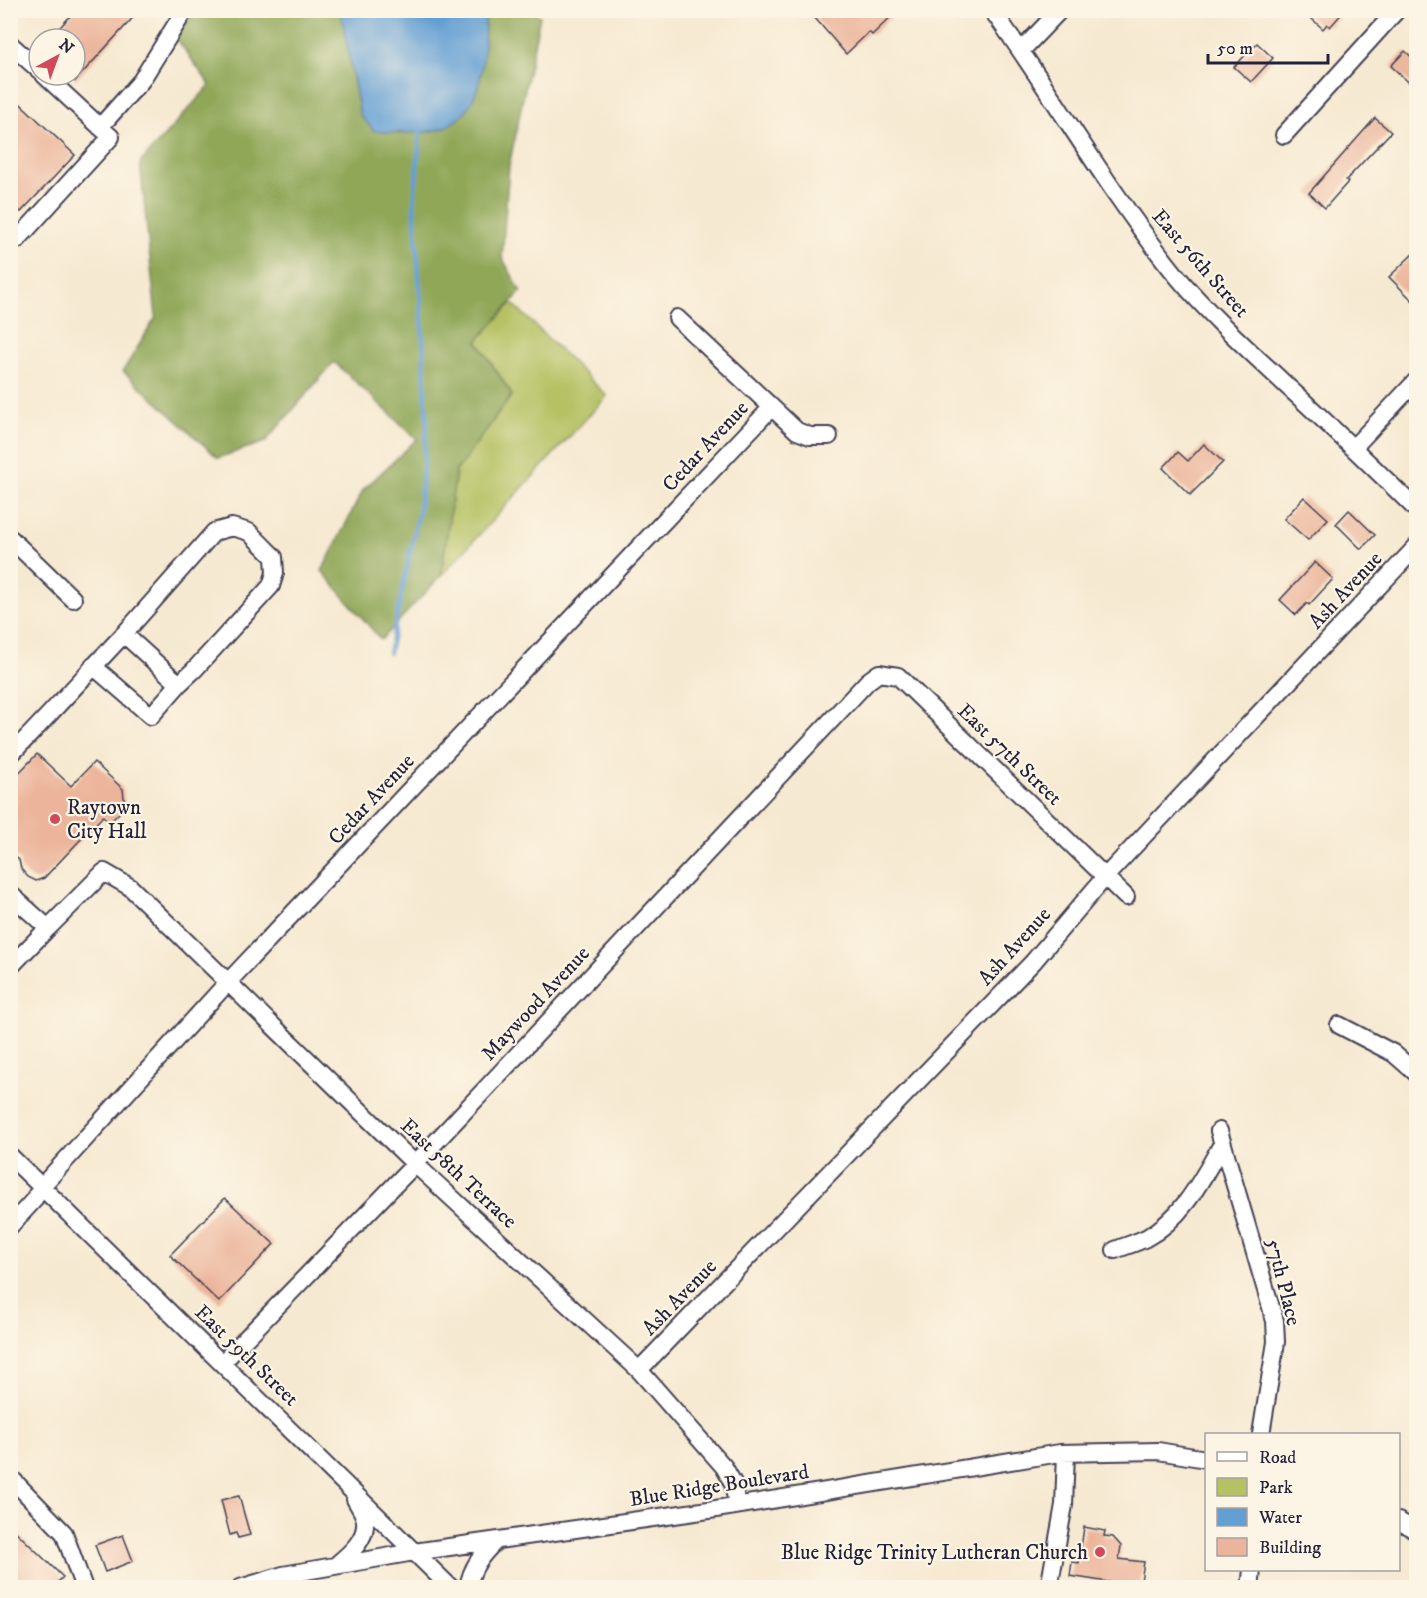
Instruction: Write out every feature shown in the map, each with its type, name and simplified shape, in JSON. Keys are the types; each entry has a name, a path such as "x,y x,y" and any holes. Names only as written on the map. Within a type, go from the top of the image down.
{"street":[{"path":"100,126 141,81 185,10"},
{"name":"East 56th Street","path":"992,10 1115,195 1177,276 1222,326 1354,447 1416,509"},
{"path":"1021,51 1060,10"},
{"path":"1284,135 1397,10"},
{"path":"10,44 27,59"},
{"path":"10,243 18,239 111,137 57,87"},
{"path":"677,318 797,431 810,436 829,436"},
{"path":"1354,447 1416,381"},
{"name":"Cedar Avenue","path":"12,1222 33,1202 42,1186 228,982 771,408"},
{"path":"10,755 93,666 124,634 214,532 232,527 249,532 274,557 275,573 271,585 151,716 93,666"},
{"path":"10,538 73,599"},
{"name":"Ash Avenue","path":"639,1370 1033,962 1105,877 1416,547"},
{"path":"124,634 179,684"},
{"name":"East 57th Street","path":"879,673 898,676 1126,897"},
{"name":"Maywood Avenue","path":"222,1363 415,1164 868,681 879,673"},
{"name":"East 58th Terrace","path":"48,928 104,872 130,887 415,1164 639,1370 724,1467 733,1483 737,1505"},
{"path":"10,894 48,928 10,967"},
{"path":"1339,1025 1393,1053 1416,1073"},
{"name":"57th Place","path":"1115,1250 1146,1238 1173,1218 1196,1190 1221,1138 1275,1321 1275,1342 1261,1433"},
{"name":"East 59th Street","path":"10,1155 451,1587"},
{"name":"Blue Ridge Boulevard","path":"240,1587 283,1575 414,1552 737,1505 1066,1453 1158,1451 1205,1459"},
{"path":"1049,1587 1064,1505 1066,1453"},
{"path":"10,1481 12,1479 64,1533 84,1587"},
{"path":"335,1566 361,1538 365,1521 351,1490"},
{"path":"1400,1522 1416,1530"},
{"path":"468,1587 470,1575 483,1554 496,1541"},
{"path":"1250,1587 1252,1571"}],"green space":[{"path":"195,11 341,11 360,115 397,134 441,129 463,115 477,89 484,49 485,11 532,11 540,16 509,166 502,257 521,292 477,341 512,395 456,471 441,576 381,640 322,571 363,490 417,439 334,362 265,442 218,458 123,371 156,317 140,163 210,85 176,38"},
{"path":"512,303 607,396 441,576 456,471 512,395 477,341"}],"water":[{"path":"341,11 485,11 483,61 475,94 468,108 443,128 428,132 374,131 360,115"}],"building":[{"path":"76,10 140,10 87,68 87,27 60,27"},
{"path":"808,10 898,10 872,35 869,32 846,54"},
{"path":"1302,10 1345,10 1330,27 1327,24 1323,29"},
{"path":"1257,43 1273,58 1251,82 1234,67"},
{"path":"1405,51 1416,61 1416,89 1391,66"},
{"path":"10,94 75,155 21,212 10,203"},
{"path":"1375,118 1391,132 1346,180 1348,182 1325,208 1309,193"},
{"path":"1416,251 1416,304 1389,277"},
{"path":"1204,444 1223,462 1190,495 1163,468 1178,452 1188,461"},
{"path":"1304,497 1328,519 1308,540 1284,519"},
{"path":"1349,510 1375,535 1361,549 1336,524"},
{"path":"1315,562 1333,579 1309,605 1307,603 1296,615 1280,600"},
{"name":"Raytown City Hall","path":"37,754 71,786 94,762 123,789 125,807 110,822 103,816 44,878 36,881 28,877 21,869 19,860 10,852 10,782"},
{"path":"225,1198 274,1244 219,1302 170,1255"},
{"path":"239,1496 250,1535 238,1538 236,1533 230,1535 221,1500"},
{"path":"10,1526 63,1577 53,1587 10,1587"},
{"name":"Blue Ridge Trinity Lutheran Church","path":"1084,1527 1105,1531 1104,1536 1113,1537 1121,1546 1119,1559 1144,1562 1140,1587 1070,1576 1072,1562 1079,1563"},
{"path":"123,1535 133,1561 105,1572 95,1545"}],"waterway":[{"path":"389,653 419,510 427,425 414,205 420,131"}],"place":[{"name":"Raytown City Hall","path":"55,819"},
{"name":"Blue Ridge Trinity Lutheran Church","path":"1100,1552"}]}
